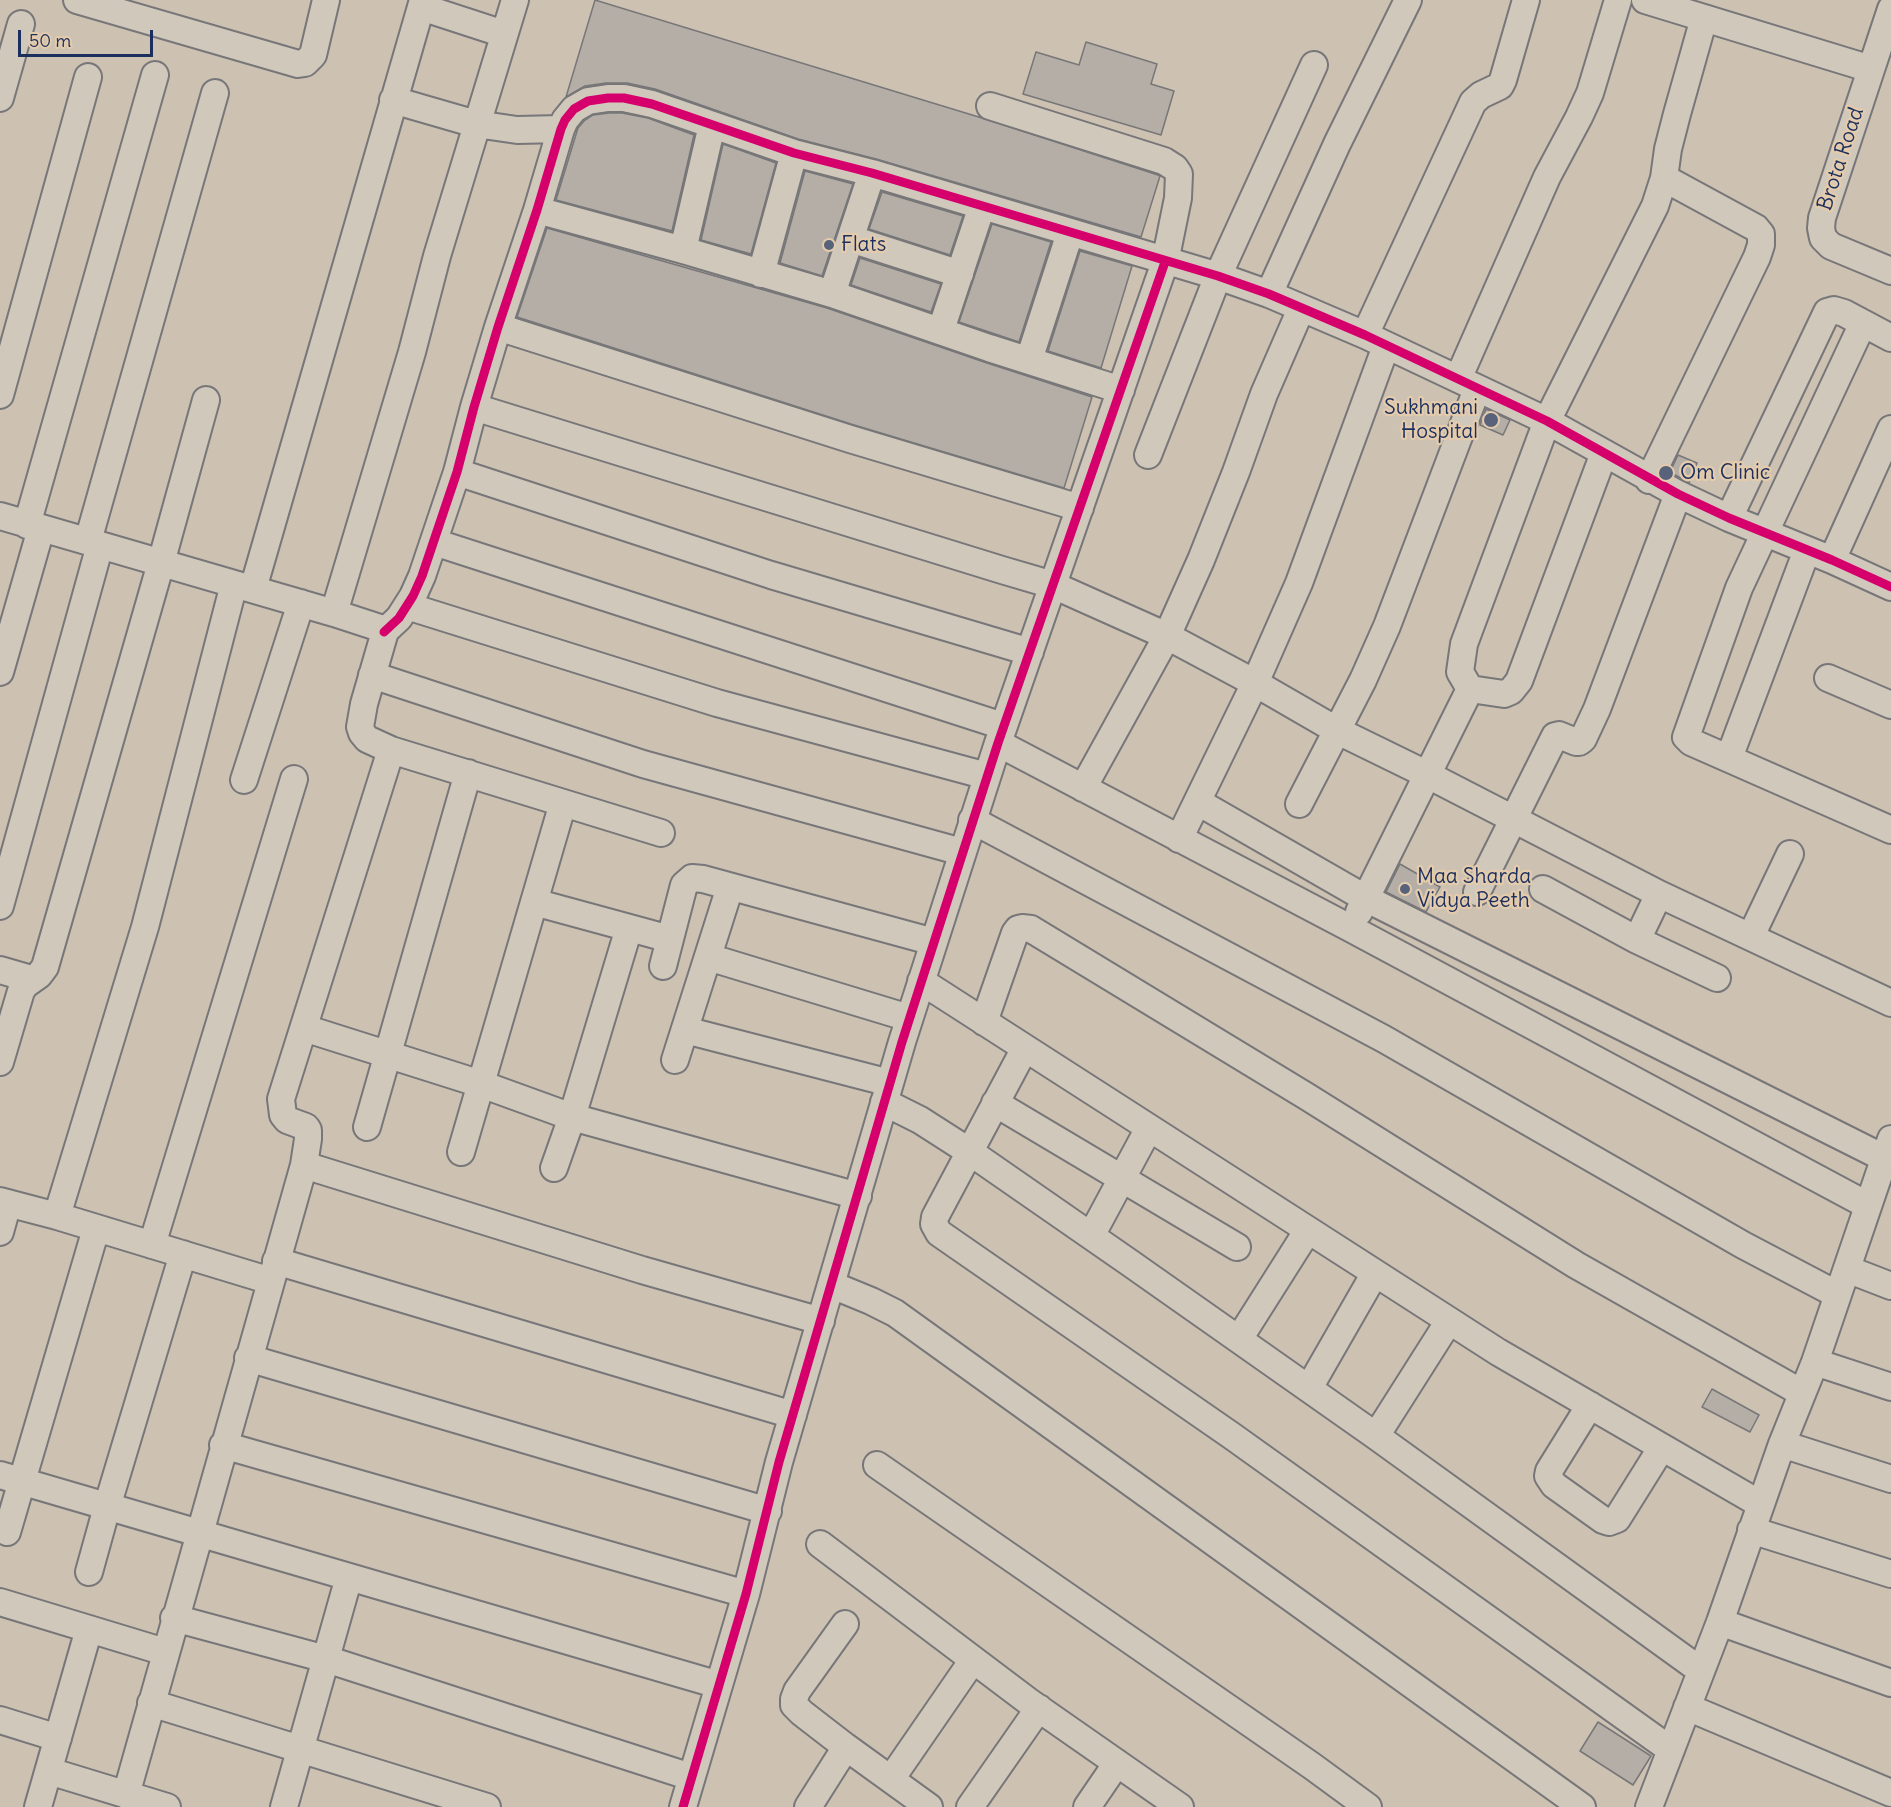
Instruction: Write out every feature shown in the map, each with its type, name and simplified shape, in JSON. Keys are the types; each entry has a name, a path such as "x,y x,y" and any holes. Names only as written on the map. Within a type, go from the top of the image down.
{"street":[{"path":"77,0 298,64 305,63 313,55 326,0"},
{"path":"334,613 412,352 436,256 514,0"},
{"path":"1269,294 1408,0"},
{"path":"1179,839 1255,682 1299,583 1376,341 1473,102 1481,95 1494,90 1503,80 1526,0"},
{"path":"1299,804 1363,681 1387,626 1467,384 1547,177 1590,93 1618,0"},
{"path":"1645,0 1871,69"},
{"path":"57,1216 145,927 244,587 422,4 504,34"},
{"name":"Brota Road","path":"1891,9 1822,218 1821,228 1823,238 1831,246 1891,271"},
{"path":"1470,689 1460,672 1464,644 1547,421 1655,206 1704,18"},
{"path":"0,98 21,24"},
{"path":"1148,455 1218,276 1314,65"},
{"path":"0,672 34,527 155,75"},
{"path":"0,395 88,77"},
{"path":"0,906 94,543 215,93"},
{"path":"661,833 391,750 367,739 360,727 384,632 399,618 407,606 422,576 434,543 457,472 498,327 561,129 570,114 588,101 616,98 652,104 794,153 872,173 1218,276 1269,294 1547,421 1649,480 1729,518 1832,560 1888,579"},
{"path":"393,100 476,124 518,130 561,129"},
{"path":"683,1807 746,1594 793,1415 909,1018 1000,735 1165,262 1180,184 1179,174 1175,168 1164,161 990,106"},
{"path":"682,250 712,125"},
{"path":"761,274 794,153"},
{"path":"832,294 872,173"},
{"path":"1649,480 1758,257 1761,245 1761,234 1756,228 1664,178"},
{"path":"941,330 982,207"},
{"path":"537,210 832,294 1121,390"},
{"path":"1029,360 1070,233"},
{"path":"851,239 960,274"},
{"path":"1083,788 1167,636 1201,560 1264,394 1301,309"},
{"path":"1729,518 1827,312 1834,310 1844,313 1891,338"},
{"path":"1863,323 1739,588 1686,734 1691,742 1891,830"},
{"path":"498,327 850,439 1080,508"},
{"path":"2,1046 21,991 45,967 206,400"},
{"path":"474,406 1053,585 1167,636 1255,682 1338,731 1659,894 1891,1003"},
{"path":"1832,560 1891,429"},
{"path":"1470,689 1504,694 1511,691 1519,681 1604,453"},
{"path":"457,472 771,575 1030,652"},
{"path":"1477,892 1555,736 1559,735 1576,742 1583,739 1597,709 1678,494"},
{"path":"0,516 301,603 380,628 384,632"},
{"path":"434,543 1000,735 1083,788 1179,839 1876,1200"},
{"path":"1729,758 1807,550"},
{"path":"244,780 301,603"},
{"path":"407,606 717,703 987,776"},
{"path":"372,675 643,764 962,852"},
{"path":"1828,678 1891,705"},
{"path":"1350,928 1470,689"},
{"path":"126,1795 174,1618 304,1165 308,1130 283,1115 281,1099 391,750"},
{"path":"367,1127 468,773"},
{"path":"152,1245 294,779"},
{"path":"1198,802 1365,898 1888,1148 1876,1200 1847,1269 1815,1362 1760,1504 1720,1622 1648,1807"},
{"path":"461,1152 563,803"},
{"path":"972,820 1384,1039 1743,1245 1838,1295"},
{"path":"1751,936 1790,854"},
{"path":"663,966 686,881 692,878 703,879 934,942"},
{"path":"675,1060 730,887"},
{"path":"1543,889 1637,940 1717,978"},
{"path":"1637,940 1659,894"},
{"path":"534,902 670,939"},
{"path":"554,1168 572,1117 629,928"},
{"path":"984,1022 1015,933 1018,929 1031,929 1316,1102 1576,1265 1802,1394"},
{"path":"708,957 909,1018"},
{"path":"0,970 31,979"},
{"path":"921,981 1498,1352 1760,1504"},
{"path":"304,1028 481,1084 572,1117 858,1196"},
{"path":"685,1030 887,1092 920,1120 970,1152 1309,1388 1700,1670"},
{"path":"1025,1048 935,1217 934,1224 939,1233 1232,1436 1671,1750"},
{"path":"995,1103 1237,1247"},
{"path":"1091,1236 1149,1128"},
{"path":"304,1165 642,1270 821,1321"},
{"path":"0,1232 4,1202 183,1254 273,1271 793,1415"},
{"path":"7,1532 11,1478 96,1229"},
{"path":"1239,1339 1308,1230"},
{"path":"89,1572 183,1254"},
{"path":"1847,1269 1891,1286"},
{"path":"1309,1388 1375,1273"},
{"path":"832,1285 894,1313 1582,1807"},
{"path":"1376,1436 1449,1321"},
{"path":"249,1358 768,1511"},
{"path":"1815,1362 1891,1387"},
{"path":"1590,1405 1548,1476 1554,1485 1603,1520 1613,1522 1617,1519 1662,1447"},
{"path":"1782,1444 1891,1479"},
{"path":"223,1445 746,1594"},
{"path":"877,1465 1368,1807"},
{"path":"11,1478 719,1685"},
{"path":"1751,1530 1891,1574"},
{"path":"820,1544 973,1660 1180,1807"},
{"path":"284,1807 349,1577"},
{"path":"0,1602 165,1652"},
{"path":"174,1618 326,1659 692,1777"},
{"path":"1720,1622 1891,1683"},
{"path":"844,1624 797,1691 794,1699 797,1709 891,1779 919,1804"},
{"path":"39,1807 89,1629"},
{"path":"891,1779 973,1660"},
{"path":"151,1703 487,1807"},
{"path":"1687,1707 1891,1793"},
{"path":"970,1807 1039,1708"},
{"path":"0,1720 58,1738"},
{"path":"808,1807 846,1747"},
{"path":"1088,1807 1117,1763"},
{"path":"49,1771 167,1807"}],"building":[{"path":"595,0 982,118 1158,175 1160,176 1141,237 876,159 798,139 655,89 627,83 606,83 585,86 566,97"},
{"path":"1086,42 1157,64 1151,84 1174,91 1161,135 1023,94 1036,52 1079,65"},
{"path":"609,113 648,118 694,135 672,231 556,200 578,128 593,115"},
{"path":"723,144 776,163 751,254 701,240"},
{"path":"805,171 853,184 822,276 780,263"},
{"path":"882,192 963,216 950,255 869,229"},
{"path":"992,224 1051,242 1019,342 959,322"},
{"path":"547,228 827,308 1092,397 1064,488 854,425 517,317"},
{"path":"1080,251 1132,266 1101,368 1048,351"},
{"path":"860,258 941,284 931,312 851,285"},
{"path":"1486,409 1510,420 1503,435 1480,425"},
{"path":"1678,455 1697,463 1689,483 1670,472"},
{"name":"Maa Sharda Vidya Peeth","path":"1400,864 1440,887 1426,912 1386,892"},
{"path":"1712,1389 1759,1415 1750,1432 1702,1407"},
{"path":"1598,1722 1651,1756 1633,1785 1580,1751"}],"cycle path":[{"path":"384,632 399,618 422,576 457,472 498,327 561,129 574,109 588,101 608,98 624,98 652,104 794,153 872,173 1218,276 1269,294 1365,335 1547,421 1678,494 1891,587"},
{"path":"683,1807 746,1594 779,1462 902,1042 998,743 1165,262"}],"place":[{"name":"Flats","path":"829,245"},
{"name":"Sukhmani Hospital","path":"1491,420"},
{"name":"Om Clinic","path":"1666,473"},
{"name":"Maa Sharda Vidya Peeth","path":"1405,889"}]}
